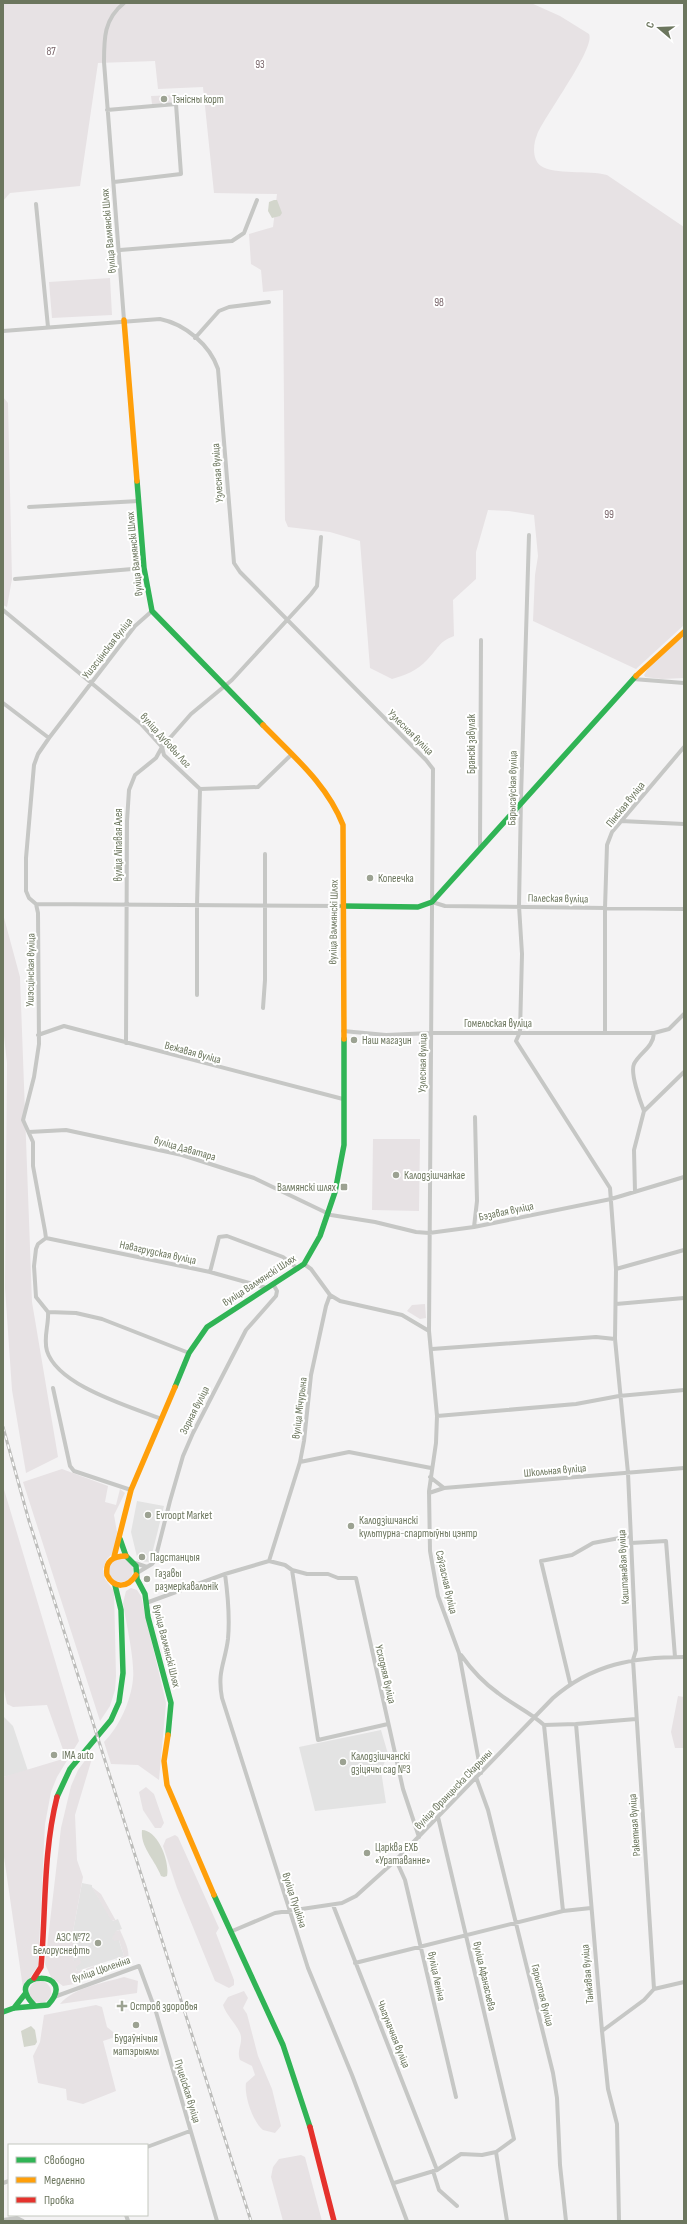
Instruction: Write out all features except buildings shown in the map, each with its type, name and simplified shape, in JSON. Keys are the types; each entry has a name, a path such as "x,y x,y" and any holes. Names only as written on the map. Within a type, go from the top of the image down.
{"main road":[{"name":"вуліца Валмянскі Шлях","path":"114,1557 120,1539 131,1490 188,1353 207,1327 304,1264 316,1246 329,1214 338,1183 344,1145 342,906 345,876 343,825 336,807 324,787 152,611 144,568 124,320"},
{"path":"342,906 418,907 432,902 633,679 684,632"},
{"path":"120,1539 126,1556 135,1563"},
{"path":"14,2008 25,1994 27,1984 34,1978 41,1967 52,1815 57,1796 71,1766 116,1712 122,1688 119,1594 115,1585 109,1579 106,1571 108,1563 114,1557 126,1556"},
{"name":"вуліца Валмянскі Шлях","path":"135,1563 136,1574 140,1586 145,1594 148,1617 168,1692 171,1720 164,1761 166,1785 230,1932 283,2045 296,2079 334,2221"},
{"path":"119,1594 136,1574"},
{"path":"115,1585 140,1586"},
{"path":"41,1967 54,1987 54,1997"},
{"path":"34,1978 39,1977 48,1979"},
{"path":"25,1994 27,1999 34,2006"},
{"name":"вуліца Цюленіна","path":"3,2012 14,2008 39,2007 48,2004 54,1997"}],"street":[{"name":"вуліца Валмянскі Шлях","path":"124,3 110,16 107,23 104,51 105,84 120,250 124,320"},
{"path":"107,110 176,104 181,174 114,182"},
{"path":"120,250 232,241 244,233 257,200"},
{"path":"36,204 48,327"},
{"path":"196,338 219,311 229,307 269,302"},
{"name":"Узлесная вуліца","path":"3,331 124,320 160,319 170,321 196,338 212,354 218,369 234,563 240,572 287,621 426,760 433,769 429,1331"},
{"path":"29,508 139,501"},
{"name":"Барысаўская вуліца","path":"516,1041 520,1032 522,954 519,906 529,534"},
{"name":"вуліца Ліпавая Алея","path":"126,1043 128,790 135,775 156,758 162,746 191,714 224,685 232,680 287,621 317,586 321,537"},
{"path":"15,580 144,568"},
{"name":"вуліца Дубовы Лог","path":"3,610 142,724 162,746 164,755 200,789"},
{"name":"Ушэсцінская вуліца","path":"46,1238 33,1166 33,1142 29,1132 23,1124 23,1115 34,1077 38,1035 39,927 36,904 26,891 28,828 34,765 38,754 49,738 141,618 152,611"},
{"name":"Бранскі завулак","path":"480,849 481,640"},
{"path":"633,679 684,683"},
{"path":"3,703 49,738"},
{"name":"Пінская вуліца","path":"605,1032 605,908 607,844 612,832 684,746"},
{"path":"198,996 197,905 200,789 258,787 292,754"},
{"path":"621,821 684,824"},
{"path":"263,1008 266,905 265,854"},
{"name":"Палеская вуліца","path":"432,902 446,906 684,909"},
{"path":"36,904 127,903 342,906"},
{"path":"635,1192 634,1150 644,1111 633,1071 634,1063 650,1047 654,1033 669,1029 684,1014"},
{"name":"Вежавая вуліца","path":"38,1035 64,1026 343,1099"},
{"name":"Гомельская вуліца","path":"343,1031 386,1035 431,1032 654,1033"},
{"path":"510,1032 610,1188 611,1198"},
{"path":"644,1111 684,1072"},
{"path":"474,1227 477,1201 475,1117"},
{"name":"вуліца Даватара","path":"29,1132 66,1130 182,1155 254,1178 329,1214"},
{"name":"Бэзавая вуліца","path":"329,1214 375,1222 416,1232 429,1233 474,1227 611,1198 684,1177"},
{"name":"Каштанавая вуліца","path":"611,1198 616,1269 615,1339 619,1396 628,1473 636,1650 633,1660"},
{"path":"210,1272 219,1237 227,1236 283,1257 298,1268"},
{"path":"46,1238 38,1244 34,1266 36,1297 48,1312 46,1346 50,1360 58,1369 78,1383 101,1395 161,1419"},
{"name":"Навагрудская вуліца","path":"46,1238 210,1272 267,1288"},
{"path":"616,1269 684,1250"},
{"path":"304,1264 311,1269 330,1295 340,1301 352,1305 402,1315 429,1331"},
{"name":"Зорная вуліца","path":"147,1567 155,1560 170,1501 186,1448 246,1330 276,1296 277,1291 273,1284"},
{"name":"вуліца Мічурына","path":"269,1561 300,1462 304,1441 311,1375 326,1306 330,1295"},
{"path":"616,1304 684,1298"},
{"path":"48,1312 76,1313 102,1319 188,1353"},
{"name":"Саўгасная вуліца","path":"429,1331 432,1349 437,1416 436,1443 431,1468 429,1493 430,1551 438,1596 459,1653 481,1773"},
{"path":"432,1349 596,1337 615,1339"},
{"path":"54,1388 70,1466 74,1471 131,1490"},
{"path":"437,1416 576,1404 619,1396 684,1390"},
{"path":"300,1462 349,1452 431,1468"},
{"name":"Школьная вуліца","path":"429,1493 444,1488 684,1468"},
{"path":"430,1478 444,1488"},
{"path":"570,1683 541,1561 572,1555 593,1543 630,1536"},
{"path":"631,1543 666,1541 675,1657"},
{"path":"146,1604 225,1574 269,1561 285,1565 292,1570 318,1740 388,1724"},
{"path":"135,1563 147,1567"},
{"path":"136,1574 147,1567"},
{"name":"Усходняя вуліца","path":"292,1570 307,1574 328,1574 338,1578 356,1578 403,1789 419,1837"},
{"name":"вуліца Пушкіна","path":"225,1574 229,1626 228,1641 220,1674 222,1698 308,1968 352,2075 394,2183 407,2221"},
{"path":"459,1653 489,1686 535,1716 544,1725 563,1911"},
{"name":"вуліца Францыска Скарыны","path":"230,1932 260,1918 289,1910 333,1905 356,1896 396,1860 535,1716 570,1683 596,1670 633,1660 684,1657"},
{"name":"Ракетная вуліца","path":"633,1660 654,1990"},
{"path":"544,1725 636,1719"},
{"name":"Танкавая вуліца","path":"576,1724 590,1908 602,2031 608,2089 617,2124 619,2221"},
{"name":"Гарыстая вуліца","path":"476,1777 488,1810 557,2098 560,2165 566,2221"},
{"name":"вуліца Афанасьева","path":"438,1817 514,2139 496,2152"},
{"name":"вуліца Леніна","path":"396,1860 405,1880 456,2097"},
{"name":"Чыгуначная вуліца","path":"333,1905 435,2171 439,2190 457,2206"},
{"path":"355,1962 421,1947 515,1922 563,1911 590,1908"},
{"name":"вуліца Цюленіна","path":"54,1997 139,1966"},
{"name":"Пуцейская вуліца","path":"139,1966 156,2012 217,2221"},
{"path":"602,2031 644,2000 654,1990 684,1982"},
{"name":"вуліца Цюленіна","path":"54,1987 69,1991"},
{"path":"148,2147 190,2130"},
{"path":"394,2183 435,2171 462,2154 482,2155 496,2152 507,2221"},
{"path":"3,2220 17,2218 23,2221"}],"shaded area":[{"path":"277,200 282,213 280,216 272,218 268,211 269,202"},
{"path":"137,1501 164,1506 150,1562 138,1561 131,1532"},
{"path":"3,1716 13,1726 28,1771 3,1777"},
{"name":"Калодзішчанскі дзіцячы сад №3","path":"381,1730 388,1754 381,1771 386,1803 315,1811 299,1747"},
{"path":"142,1830 148,1831 153,1835 162,1848 167,1863 167,1876 161,1876 148,1853 143,1842"},
{"path":"82,1883 92,1885 113,1921 118,1919 122,1929 116,1931 124,1956 77,1971 70,1949 74,1948 72,1937"},
{"path":"31,2026 35,2030 37,2042 35,2045 24,2047 21,2031"}],"green space":[{"path":"3,3 531,3 560,16 589,34 589,42 585,53 541,126 537,135 534,152 538,163 547,169 607,175 684,227 684,625 636,669 533,621 535,575 538,556 534,515 509,511 488,510 476,552 476,579 453,600 454,636 441,643 419,667 402,676 392,679 370,668 360,541 330,532 288,527 285,520 283,290 263,292 261,270 251,264 249,234 273,227 277,194 214,193 203,87 158,89 155,61 98,63 80,186 10,193 3,201"},
{"name":"Тэнісны корт","path":"176,95 177,102 152,104 151,96"},
{"path":"110,278 112,315 52,318 49,282"},
{"path":"3,397 8,403 12,579 7,607 3,605"},
{"path":"684,635 684,678 662,679 645,677 644,675 649,667"},
{"path":"3,914 20,977 32,1302 58,1457 26,1473 12,1390 5,1288 7,1063 3,1027"},
{"name":"Калодзішчанкае","path":"373,1139 420,1139 419,1211 372,1210"},
{"path":"425,1304 426,1318 420,1319 407,1311 412,1305"},
{"path":"62,1469 108,1486 105,1502 116,1505 120,1489 125,1493 114,1515 117,1532 114,1552 107,1559 103,1569 105,1579 114,1591 116,1676 115,1690 110,1706 100,1721 23,1482"},
{"path":"3,1486 79,1741 57,1777 51,1792 45,1824 38,1966 23,1988 3,1850 3,1777 66,1758 47,1705 13,1707 7,1704 3,1685"},
{"path":"121,1558 130,1561 133,1570 130,1579 121,1582 112,1579 109,1570 112,1561"},
{"path":"131,1588 137,1590 141,1596 166,1703 159,1780 138,1765 111,1764 104,1742 115,1729 127,1705 132,1687 133,1662 123,1603 126,1591"},
{"path":"678,1696 684,1697 684,1748 675,1748 671,1732"},
{"path":"92,1751 93,1755 75,1815 77,1860 83,1877 72,1937 74,1948 70,1950 74,1961 80,1959 81,1963 76,1967 77,1971 83,1969 74,1984 63,1986 51,1977 45,1964 61,1828 71,1786 78,1770"},
{"path":"146,1787 154,1794 164,1823 161,1828 155,1828 143,1810 139,1792"},
{"path":"175,1835 178,1837 219,1928 216,1933 234,1980 234,1985 229,1988 215,1981 177,1888 163,1846 166,1839"},
{"path":"92,1887 101,1894 116,1921 111,1920"},
{"path":"120,1930 128,1949 128,1958 123,1965 115,1960 124,1956 119,1940 114,1941 112,1938 116,1931"},
{"path":"102,1963 104,1967 108,1965 109,1968 106,1969 106,1971 79,1982 86,1969"},
{"path":"124,1977 138,1981 137,1993 60,2004 73,1993"},
{"path":"40,1981 44,1982 50,1988 50,1996 44,2002 40,2003 36,2002 30,1996 29,1992 30,1988 36,1982"},
{"path":"244,1991 248,1998 243,2008 247,2014 258,2056 272,2089 281,2126 275,2133 263,2130 259,2126 250,2108 246,2095 246,2083 255,2075 252,2066 240,2060 240,2033 223,2005 228,1997"},
{"path":"96,2005 102,2007 107,2027 118,2036 103,2041 116,2091 83,2104 67,2100 66,2089 38,2083 33,2056 40,2042 44,2015"},
{"path":"301,2155 305,2157 322,2221 283,2221 271,2177 273,2167 279,2159"}],"railway":[{"path":"3,1427 29,1521 251,2221"}],"traffic: fast":[{"path":"137,481 144,568 152,611 263,725"},
{"path":"343,906 418,907 432,902 636,676"},
{"path":"175,1387 189,1353 207,1327 304,1264 320,1236 335,1192 344,1145 344,1039"},
{"path":"120,1539 126,1556 136,1566 137,1579 145,1594 148,1617 171,1703 168,1735"},
{"path":"57,1797 70,1769 111,1720 119,1702 123,1673 121,1610 115,1585"},
{"path":"214,1895 283,2045 310,2127"},
{"path":"3,2012 14,2008 48,2005 55,1993 55,1985 49,1980 41,1978 32,1980 26,1985 26,1993 34,2005"},
{"path":"14,2008 25,1994"}],"traffic: slow":[{"path":"124,320 137,481"},
{"path":"636,676 684,632"},
{"path":"263,725 297,759 319,784 328,796 343,825 344,1039"},
{"path":"114,1557 131,1490 175,1387"},
{"path":"126,1556 117,1557 111,1560 107,1566 107,1575 110,1580 117,1585 129,1582 136,1575"},
{"path":"168,1735 164,1761 167,1785 214,1895"}],"traffic: jam":[{"path":"34,1978 41,1967 47,1860 52,1818 57,1797"},
{"path":"310,2127 334,2221"}],"place":[{"name":"Тэнісны корт","path":"164,99"},
{"name":"Копеечка","path":"370,878"},
{"name":"Наш магазин","path":"354,1040"},
{"name":"Калодзішчанкае","path":"396,1175"},
{"name":"Валмянскі шлях","path":"344,1187"},
{"name":"Evroopt Market","path":"148,1515"},
{"name":"Калодзішчанскі культурна-спартыўны цэнтр","path":"351,1526"},
{"name":"Падстанцыя","path":"142,1557"},
{"name":"Газавы размеркавальнік","path":"147,1579"},
{"name":"IMA auto","path":"54,1755"},
{"name":"Калодзішчанскі дзіцячы сад №3","path":"343,1762"},
{"name":"Царква ЕХБ «Уратаванне»","path":"367,1853"},
{"name":"АЗС №72 Белоруснефть","path":"98,1943"},
{"name":"Остров здоровья","path":"122,2006"},
{"name":"Будаўнічыя матэрыялы","path":"136,2025"}],"park label":[{"name":"87","path":"51,51"},
{"name":"93","path":"260,64"},
{"name":"98","path":"439,302"},
{"name":"99","path":"609,514"}]}
